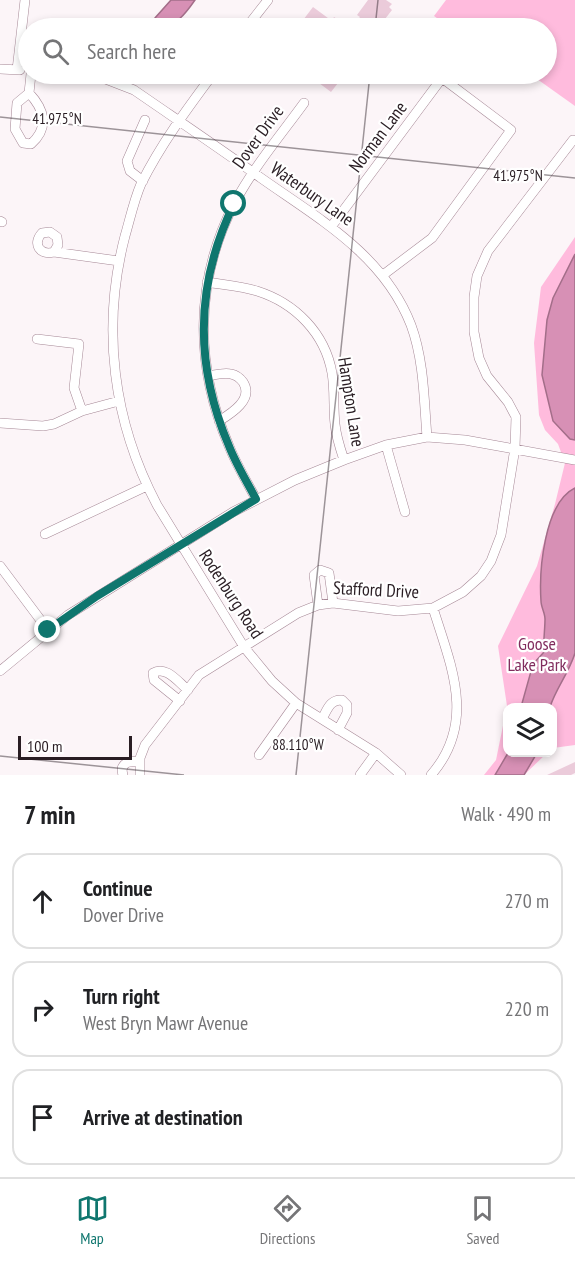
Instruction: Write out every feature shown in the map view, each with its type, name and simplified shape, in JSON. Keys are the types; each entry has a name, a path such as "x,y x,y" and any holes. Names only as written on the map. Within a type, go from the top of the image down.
{"street":[{"path":"23,18 25,0"},
{"path":"254,18 268,0"},
{"path":"0,69 16,70 18,54"},
{"path":"29,84 29,93 42,110 43,126 31,144 23,143 15,129 17,103 29,93"},
{"name":"Waterbury Lane","path":"120,84 134,90 178,120 331,228 365,255 383,275 404,309 416,341 427,437"},
{"name":"Rodenburg Road","path":"205,84 178,120 143,181 128,225 119,261 113,305 112,338 119,401 133,450 147,486 244,647 272,681 296,703 376,753 401,775"},
{"name":"Norman Lane","path":"331,228 438,84"},
{"name":"Norman Lane","path":"383,275 432,238 511,130 450,84"},
{"name":"Dover Drive","path":"256,499 219,421 204,363 203,326 207,282 227,219 252,172 304,103"},
{"path":"143,181 130,171 127,161 145,120"},
{"name":"Stafford Drive","path":"140,761 145,745 199,675 282,622 318,604 333,603 398,611 433,608 463,592 481,576 491,561 501,535 514,448 516,417 508,402 488,376 479,358 474,332 474,297 477,276 488,251 573,140"},
{"path":"54,252 119,261"},
{"name":"Hampton Lane","path":"207,282 272,296 291,307 313,328 326,352 332,373 335,424 344,460"},
{"path":"37,339 79,344 74,388 82,411"},
{"path":"208,376 232,374 245,384 246,396 241,404 233,413 219,421"},
{"path":"0,423 43,426 54,424 82,411 119,401"},
{"path":"0,671 48,630 180,544 256,499 344,460 386,445 427,437 465,440 575,460"},
{"path":"386,445 405,512"},
{"path":"45,534 147,486"},
{"path":"0,566 48,630"},
{"path":"318,604 314,575 320,570 329,573 333,603"},
{"path":"431,775 451,742 457,721 458,700 455,678 433,608"},
{"path":"180,701 153,680 153,673 163,670 188,690"},
{"path":"322,719 335,700 342,700 347,705 346,713 338,730"},
{"path":"259,755 296,703"},
{"path":"360,775 376,753"},
{"path":"123,775 123,768 131,761 140,761 140,775"}],"green space":[{"path":"446,0 575,0 575,106 544,84 557,84 557,18 437,18 434,16"},
{"name":"Goose Lake Park","path":"575,237 575,745 557,747 557,703 507,703 498,646 537,566 565,463 558,444 545,430 539,415 534,343 541,287"},
{"name":"Goose Lake Park","path":"503,726 503,757 543,757 524,775 484,775 496,760"}],"shaded area":[{"path":"171,0 195,0 180,18 155,18"},
{"path":"575,254 575,440 570,439 553,421 542,375 547,320 553,298"},
{"path":"575,488 575,653 552,703 522,703 533,664 544,652 545,619 541,603 543,556 550,522 565,496"},
{"path":"506,757 535,757 524,775 495,775"}],"building":[{"path":"368,0 386,0 392,4 389,7 392,10 386,18 359,18 357,15"},
{"path":"313,7 328,18 305,18"},
{"path":"320,84 337,84 331,92"},
{"path":"575,762 575,773 571,775 547,775"}],"route":[{"path":"48,630 97,596 256,499 219,421 204,363 203,326 207,282 216,249 234,204"}]}
